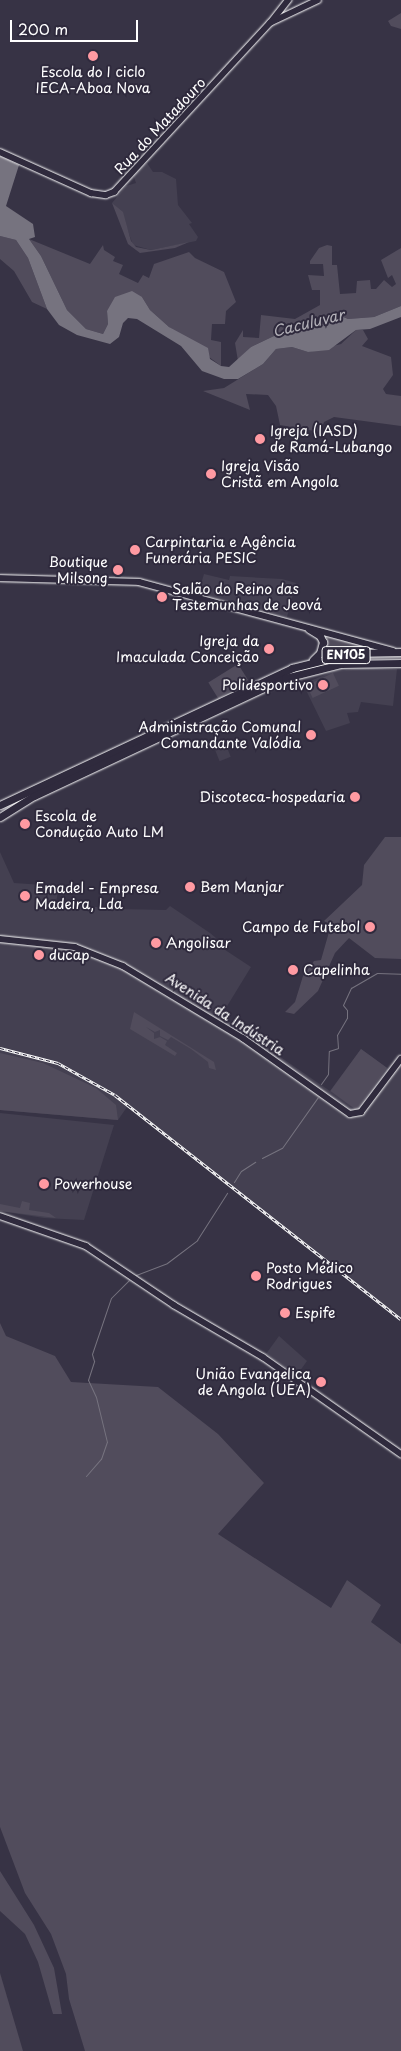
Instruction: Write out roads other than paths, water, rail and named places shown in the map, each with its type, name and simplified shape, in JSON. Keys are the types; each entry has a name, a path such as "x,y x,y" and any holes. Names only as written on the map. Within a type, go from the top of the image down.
{"main road":[{"path":"0,578 139,582 399,652"},
{"path":"309,629 320,636 323,642 319,656 310,662"},
{"name":"EN105","path":"0,817 34,796 310,662 352,654 399,652"},
{"name":"EN105","path":"0,805 293,671 341,664 401,663"}],"street":[{"path":"270,23 288,0"},
{"name":"Rua do Matadouro","path":"0,152 91,193 106,195 114,192 270,23 318,0"},
{"name":"Avenida da Indústria","path":"0,939 75,947 123,966 243,1038 350,1114 361,1112 401,1059"},
{"path":"0,1216 86,1246 174,1305 263,1357 401,1454"}],"waterway":[{"path":"346,658 401,657"},
{"path":"321,1084 328,1074 329,1051 338,1048 337,1035 347,1018 347,1010 343,1005 351,988 377,973 401,974"},
{"path":"262,1158 282,1148 318,1097"},
{"path":"234,1182 241,1171 255,1162"},
{"path":"136,1275 167,1263 197,1240 227,1193"},
{"path":"86,1476 101,1459 107,1442 96,1397 88,1380 94,1361 92,1354 111,1298 129,1280"}],"railway":[{"path":"0,1048 58,1063 115,1095 401,1319"}],"place":[{"name":"Escola do I ciclo IECA-Aboa Nova","path":"93,56"},
{"name":"Igreja (IASD) de Ramá-Lubango","path":"260,439"},
{"name":"Igreja Visão Cristã em Angola","path":"211,474"},
{"name":"Carpintaria e Agência Funerária PESIC","path":"135,550"},
{"name":"Boutique Milsong","path":"118,570"},
{"name":"Salão do Reino das Testemunhas de Jeová","path":"162,597"},
{"name":"Igreja da Imaculada Conceição","path":"269,649"},
{"name":"Polidesportivo","path":"323,685"},
{"name":"Administração Comunal Comandante Valódia","path":"311,735"},
{"name":"Discoteca-hospedaria","path":"355,797"},
{"name":"Escola de Condução Auto LM","path":"25,824"},
{"name":"Bem Manjar","path":"190,887"},
{"name":"Emadel - Empresa Madeira, Lda","path":"25,896"},
{"name":"Campo de Futebol","path":"370,927"},
{"name":"Angolisar","path":"156,943"},
{"name":"ducap","path":"39,955"},
{"name":"Capelinha","path":"293,970"},
{"name":"Powerhouse","path":"44,1184"},
{"name":"Posto Médico Rodrigues","path":"256,1276"},
{"name":"Espife","path":"285,1313"},
{"name":"União Evangelica de Angola (UEA)","path":"321,1382"}],"water label":[{"name":"Caculuvar","path":"308,322"}]}
